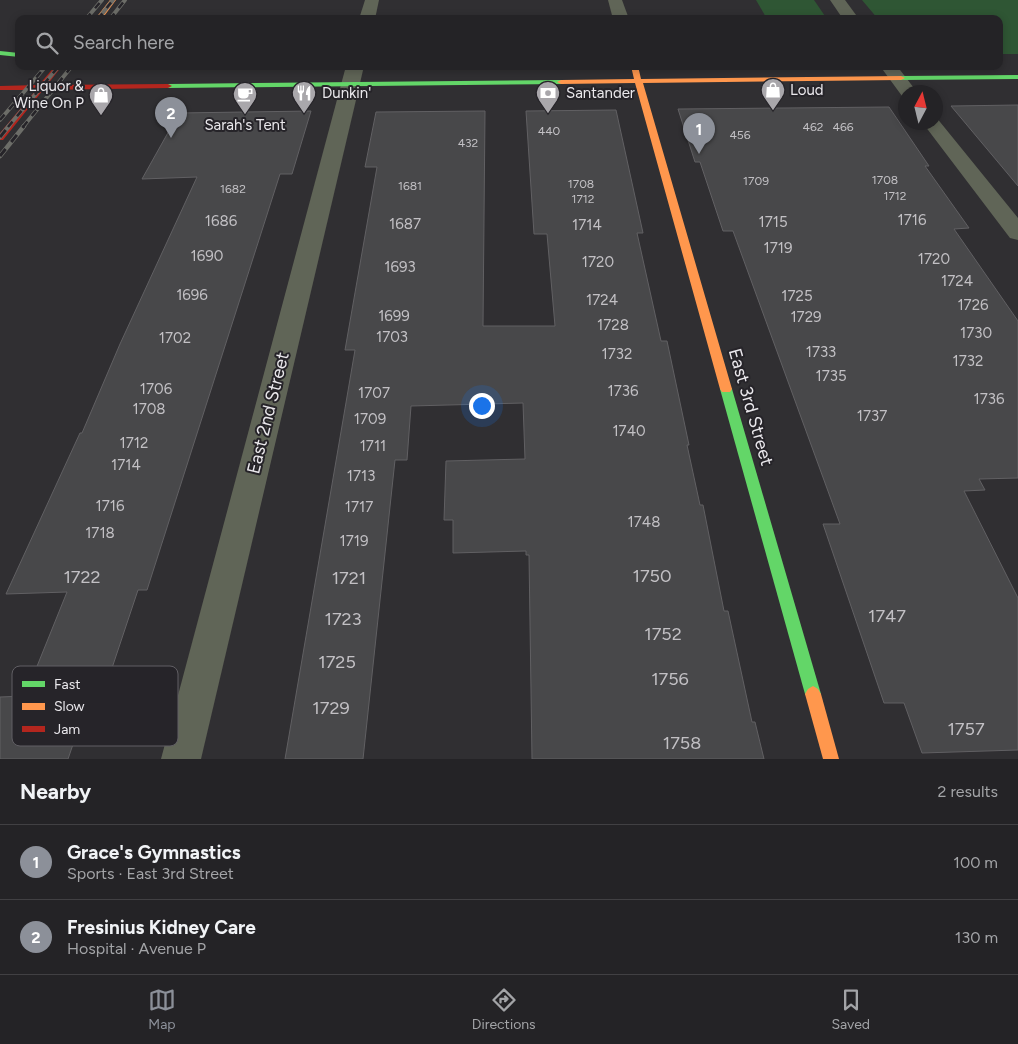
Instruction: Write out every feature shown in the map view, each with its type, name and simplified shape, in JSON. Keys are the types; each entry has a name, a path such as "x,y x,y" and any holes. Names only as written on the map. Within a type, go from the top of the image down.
{"main road":[{"path":"101,15 113,0"},
{"path":"0,53 15,55"},
{"path":"0,138 56,70"},
{"name":"East 3rd Street","path":"635,70 831,759"},
{"path":"0,88 353,75 638,81 892,72 1018,76"}],"street":[{"path":"368,15 372,0"},
{"path":"615,0 619,15"},
{"path":"837,0 848,15"},
{"path":"892,72 902,85"},
{"name":"East 2nd Street","path":"181,759 353,75"},
{"path":"937,130 1018,233"}],"green space":[{"path":"756,0 814,0 824,15 765,15"},
{"path":"862,0 1018,0 1018,54 1003,54 1003,15 875,15"}],"building":[{"path":"1018,105 1018,186 951,106"},
{"path":"889,107 898,120 898,130 905,130 929,166 925,166 969,228 954,229 1018,321 1018,478 979,479 985,490 964,491 1018,598 1018,750 922,753 904,703 884,703 823,524 840,524 733,231 723,231 700,162 695,162 678,109"},
{"path":"616,110 643,233 637,233 661,341 667,341 689,445 687,445 700,505 703,505 724,611 728,611 752,722 755,722 764,759 532,759 529,555 526,555 526,551 453,553 453,520 444,520 446,461 525,459 523,403 411,406 407,460 395,460 363,759 285,759 355,350 345,350 377,167 365,167 376,112 485,111 483,326 555,326 547,234 534,234 526,111"},
{"path":"311,111 292,174 280,174 147,590 138,590 113,666 37,666 67,592 6,594 80,433 82,433 120,344 197,177 142,179 179,113"},
{"path":"0,697 12,697 12,746 72,746 68,759 0,759"}],"railway":[{"path":"89,15 102,0"},
{"path":"101,15 113,0"},
{"path":"113,15 125,0"},
{"path":"0,120 43,70"},
{"path":"8,127 56,70"},
{"path":"23,127 69,70"},
{"path":"0,137 9,126"},
{"path":"0,156 24,126"}],"traffic: fast":[{"path":"0,53 15,55"},
{"path":"901,78 1018,77"},
{"path":"168,86 561,82"},
{"path":"726,389 813,694"}],"traffic: slow":[{"path":"101,15 113,0"},
{"path":"635,70 726,389"},
{"path":"561,82 901,78"},
{"path":"813,694 831,759"}],"traffic: jam":[{"path":"0,138 56,70"},
{"path":"0,88 168,86"}],"place":[{"name":"Loud","path":"773,111"},
{"name":"Dunkin'","path":"304,114"},
{"name":"Santander","path":"548,114"},
{"name":"Sarah's Tent","path":"245,115"},
{"name":"Liquor & Wine On P","path":"101,116"},
{"name":"Fresinius Kidney Care","path":"171,138"},
{"name":"Grace's Gymnastics","path":"699,154"}]}
